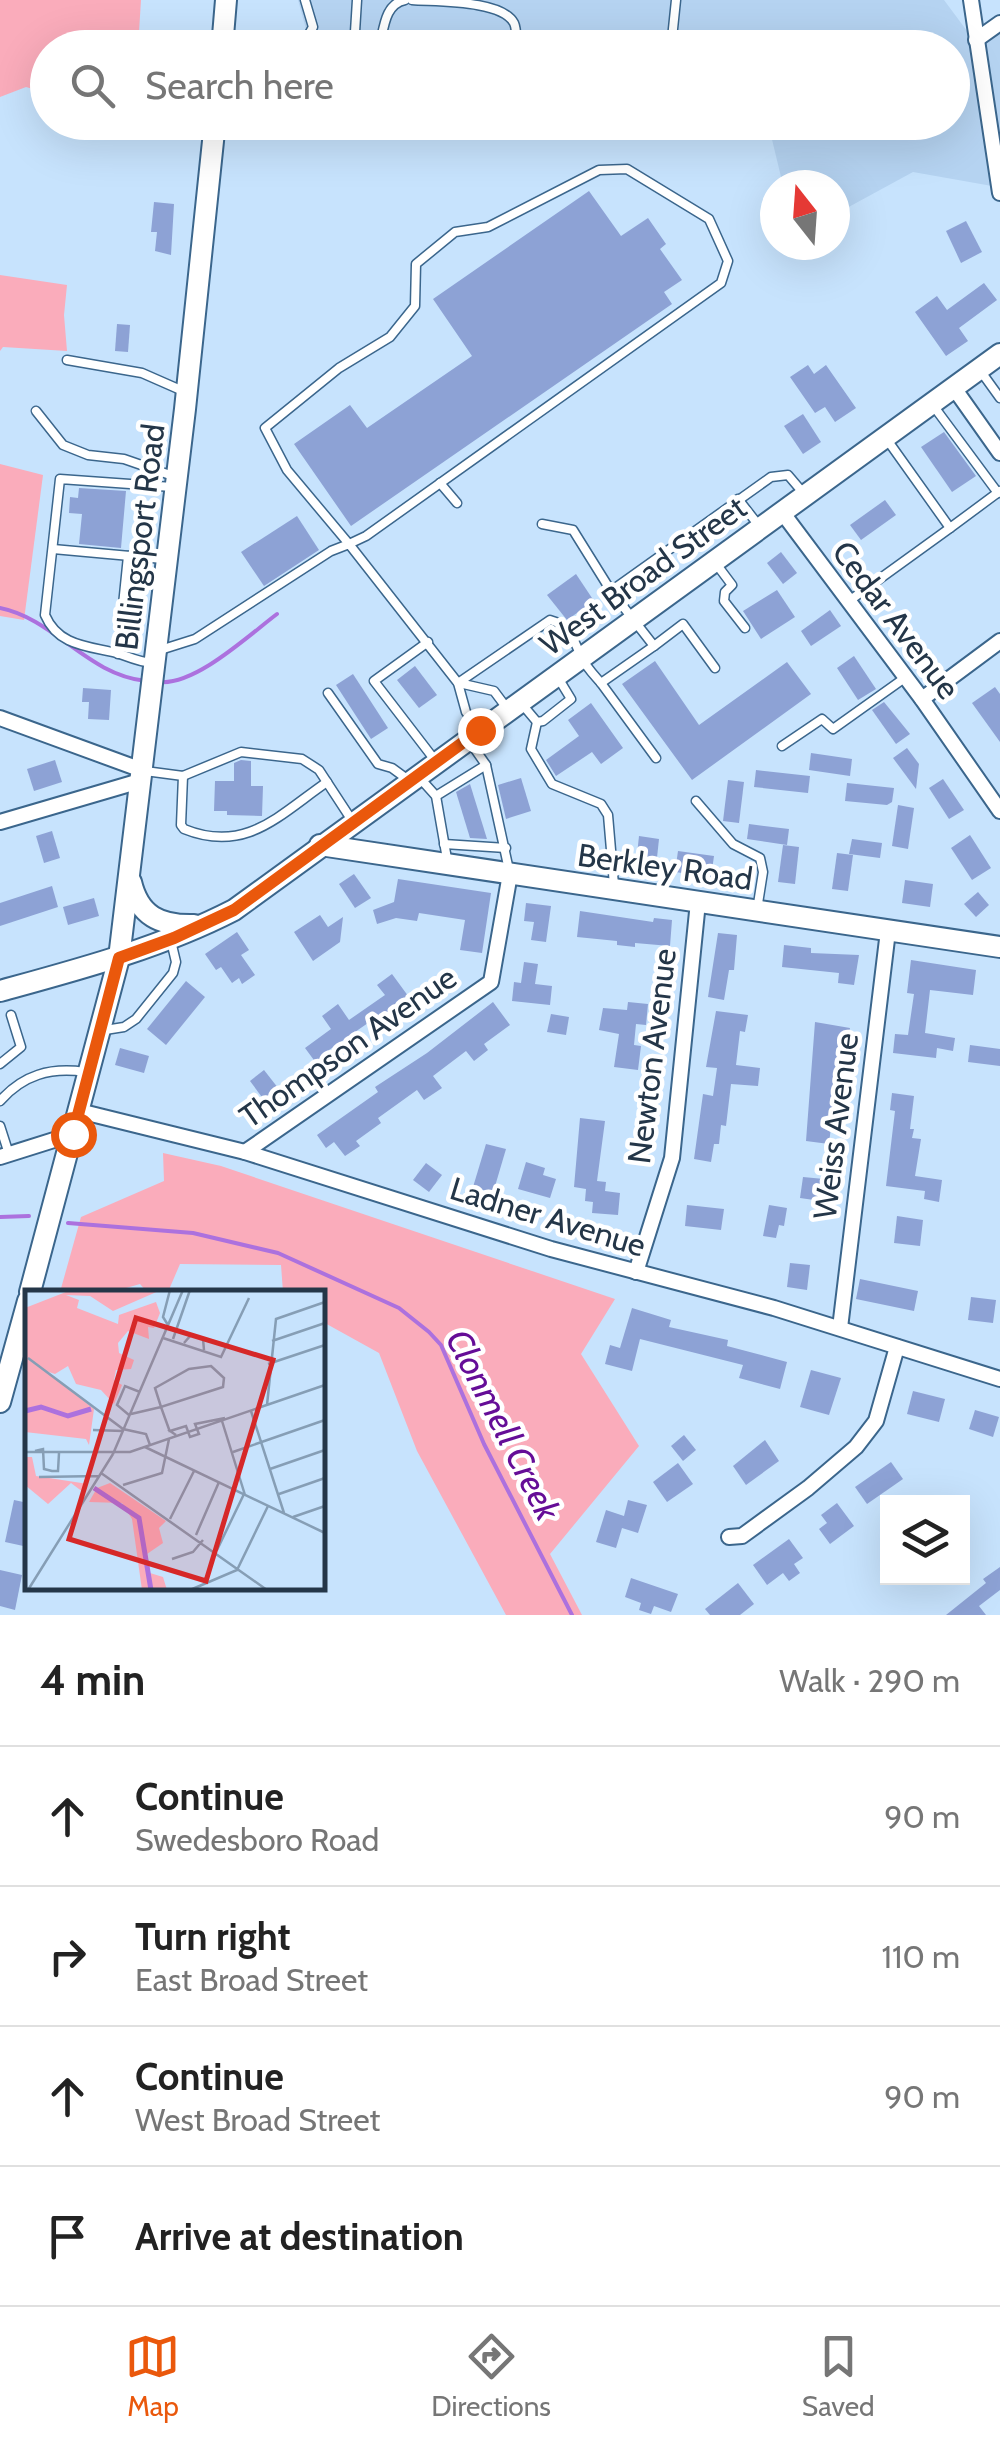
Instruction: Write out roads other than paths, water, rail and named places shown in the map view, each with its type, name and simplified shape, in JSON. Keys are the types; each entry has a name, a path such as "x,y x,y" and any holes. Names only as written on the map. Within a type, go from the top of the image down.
{"main road":[{"path":"224,30 226,0"},
{"name":"Billingsport Road","path":"31,1290 119,958 177,483 213,140"},
{"name":"West Broad Street","path":"0,991 171,940 234,910 1000,354"},
{"name":"Berkley Road","path":"320,846 446,854 510,874 1000,947"},
{"path":"130,879 140,906 151,918 172,926 206,925"},
{"path":"0,1402 25,1312"}],"street":[{"path":"971,0 1000,193"},
{"path":"976,40 1000,23"},
{"path":"954,388 1000,454"},
{"name":"Cedar Avenue","path":"782,512 1000,811"},
{"path":"922,699 1000,641"},
{"path":"0,718 141,776"},
{"path":"0,822 141,776"},
{"name":"Thompson Avenue","path":"245,1152 491,982 510,874"},
{"name":"Newton Avenue","path":"636,1272 672,1158 698,902"},
{"name":"Weiss Avenue","path":"840,1328 888,931"},
{"name":"Ladner Avenue","path":"79,1111 245,1152 551,1249 840,1328 1000,1379"},
{"path":"4,1156 73,1134"},
{"path":"728,1537 742,1536 856,1447 876,1421 897,1346"}],"lane":[{"path":"305,0 312,30"},
{"path":"355,30 357,0"},
{"path":"384,30 390,8 405,0 488,5 503,10 515,30"},
{"path":"673,30 676,0"},
{"path":"177,483 60,478 45,615 57,632 90,650 118,654 154,669 330,551 349,544 366,536 721,283 728,261 709,219 628,169 599,170 488,227 455,232 416,264 415,306 390,336 338,368 265,428 287,470 349,544 428,642 458,683 486,765 510,874"},
{"path":"68,360 142,373 187,394"},
{"path":"979,369 1000,398"},
{"path":"849,601 999,492 932,404"},
{"path":"36,411 63,445 88,455 124,458 177,483"},
{"path":"886,437 950,528"},
{"path":"612,591 770,477 788,475 805,496"},
{"path":"440,483 457,503"},
{"path":"738,499 760,528"},
{"path":"542,524 573,530 654,646"},
{"path":"54,549 168,560"},
{"path":"118,654 128,556"},
{"path":"714,562 732,586 725,592 724,601 745,628"},
{"path":"458,683 550,620 561,623 573,634 581,658 656,758"},
{"path":"602,684 683,624 715,668"},
{"path":"428,642 374,682 436,762"},
{"path":"556,676 572,700 537,722 531,749 552,784 602,804 608,815 615,889"},
{"path":"782,746 822,719 833,729 906,677"},
{"path":"458,683 494,691 537,722"},
{"path":"328,693 378,764 414,778 436,796 446,854 506,848"},
{"path":"141,776 183,776 241,752 302,759 319,770 353,822"},
{"path":"436,796 486,765"},
{"path":"183,776 184,829 237,838 257,831 327,782"},
{"path":"696,801 733,844 760,858 763,872 757,910"},
{"path":"100,1031 136,1019 173,973 176,962 171,940"},
{"path":"0,1064 21,1048 11,1015"},
{"path":"0,1102 14,1086 37,1074 60,1069 89,1073"},
{"path":"0,1126 4,1156"}],"waterway":[{"path":"0,608 38,623 106,669 146,681"},
{"path":"160,682 190,676 277,614"},
{"name":"Clonmell Creek","path":"0,1217 29,1216"},
{"name":"Clonmell Creek","path":"68,1223 193,1233 278,1253 399,1308 441,1345 484,1444 572,1615"}]}
